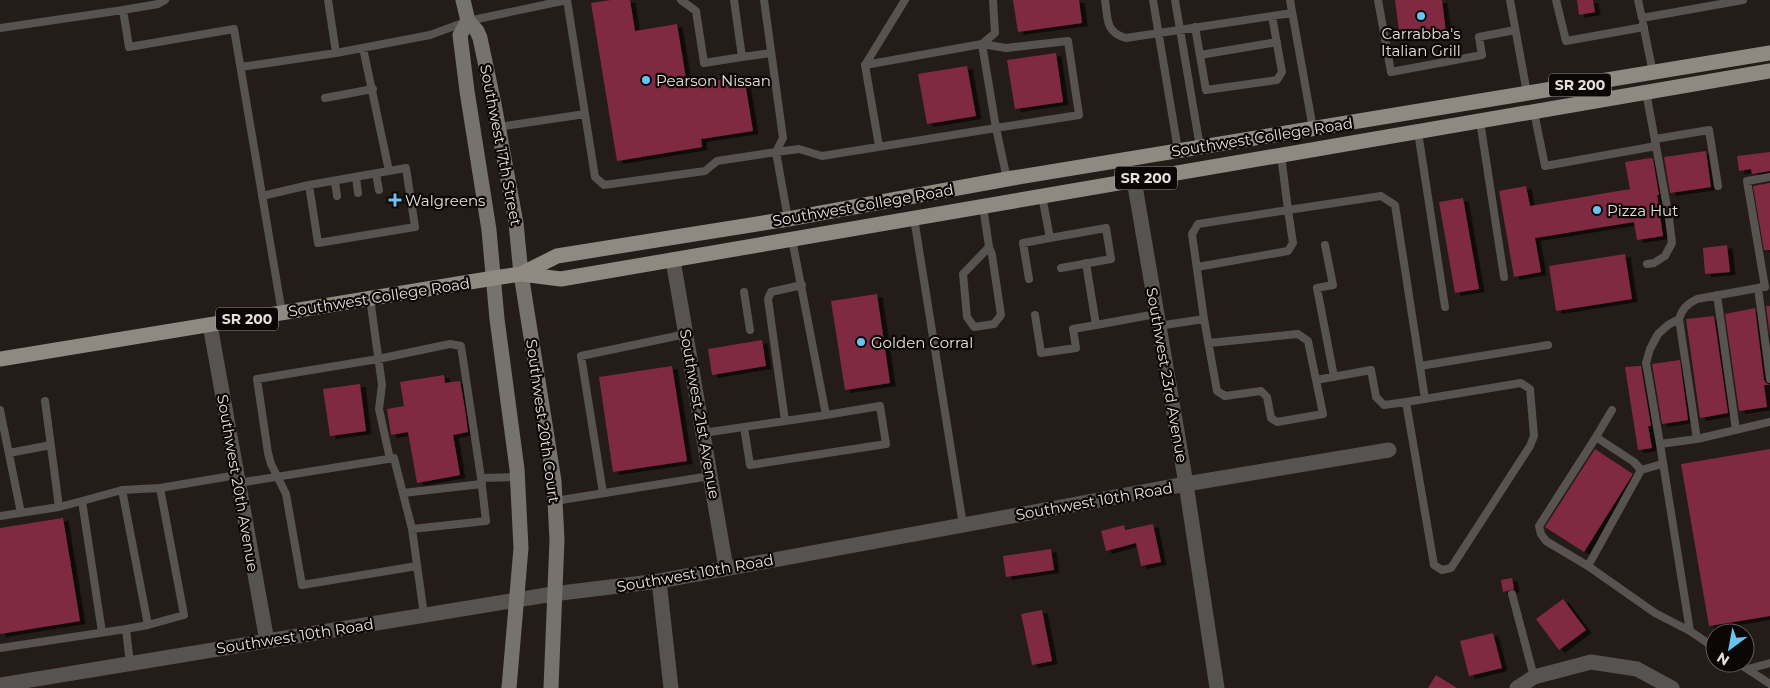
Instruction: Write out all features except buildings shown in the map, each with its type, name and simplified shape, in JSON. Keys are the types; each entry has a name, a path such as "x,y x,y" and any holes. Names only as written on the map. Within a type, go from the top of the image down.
{"main road":[{"name":"Southwest 17th Street","path":"463,0 468,21 477,31 480,38 516,223 521,274"},
{"name":"Southwest 17th Street","path":"468,21 460,34 489,230 494,278"},
{"name":"Southwest College Road","path":"521,274 557,256 788,219 1007,178 1770,53"},
{"name":"Southwest College Road","path":"0,359 521,274 561,279 1770,71"},
{"name":"Southwest 20th Court","path":"521,274 554,481 557,540 551,688"},
{"name":"Southwest 20th Court","path":"494,278 518,477 521,548 509,688"}],"street":[{"name":"Southwest 23rd Avenue","path":"1134,180 1186,484 1217,688"},
{"name":"Southwest 21st Avenue","path":"673,260 726,568"},
{"name":"Southwest 20th Avenue","path":"210,324 267,641"},
{"name":"Southwest 10th Road","path":"0,685 28,684 130,664 516,600 658,581 1186,484 1389,450"},
{"path":"658,581 670,688"},
{"path":"1517,688 1534,677 1590,662 1637,669 1672,688"}],"lane":[{"path":"0,28 124,10 158,4 165,0"},
{"path":"328,0 336,53"},
{"path":"240,67 336,53 430,35 468,21 567,0 595,177 604,185 705,171 717,161 776,152 799,149 822,156 1079,114 1068,41 1006,48 982,44 865,65"},
{"path":"681,0 696,11 704,63 771,53"},
{"path":"734,0 742,57"},
{"path":"764,0 783,138 776,152 788,219"},
{"path":"879,146 865,65 905,0"},
{"path":"982,44 995,33 993,0"},
{"path":"1105,0 1109,28 1116,36 1126,38 1292,13"},
{"path":"1153,0 1178,150"},
{"path":"1175,0 1200,147"},
{"path":"1290,0 1312,129"},
{"path":"1378,0 1391,72 1482,55 1479,37 1515,30"},
{"path":"1510,0 1527,93"},
{"path":"1556,0 1566,40 1644,27"},
{"path":"1638,0 1654,73"},
{"path":"1642,18 1743,0"},
{"path":"124,10 129,47 234,29 282,313"},
{"path":"1195,27 1206,90 1277,80 1282,72 1272,16"},
{"path":"1200,55 1277,42"},
{"path":"982,44 996,128 1007,178"},
{"path":"363,48 389,171"},
{"path":"325,98 373,89"},
{"path":"1646,92 1672,243 1665,256 1654,263 1647,264"},
{"path":"1534,112 1544,166 1709,130 1718,186"},
{"path":"498,127 585,114"},
{"path":"1480,121 1504,277"},
{"path":"1418,132 1445,307"},
{"path":"1197,267 1288,251 1293,243 1280,155"},
{"path":"262,196 308,185 406,168 414,227 386,227 343,235 318,243 308,185"},
{"path":"376,174 379,190"},
{"path":"356,177 358,193"},
{"path":"1770,177 1747,181 1764,287 1770,379"},
{"path":"335,181 337,196"},
{"path":"1042,196 1050,238"},
{"path":"1209,343 1298,334 1308,341 1324,414 1278,422 1271,418 1267,397 1261,392 1225,396 1217,391 1204,319 1192,234 1198,224 1381,196 1395,205 1425,399"},
{"path":"983,206 988,247 992,255 1001,315 994,324 974,327 967,317 963,274 988,247"},
{"path":"914,218 963,525"},
{"path":"1029,279 1022,243 1106,228 1111,259 1061,268"},
{"path":"792,239 826,415"},
{"path":"1325,245 1333,285 1317,288 1334,376"},
{"path":"1086,263 1096,325"},
{"path":"785,421 768,299 770,292 802,286"},
{"path":"1697,439 1679,319 1681,312 1688,304 1697,299 1764,287"},
{"path":"744,292 750,330"},
{"path":"1717,296 1736,430"},
{"path":"370,298 382,385 379,409 390,458"},
{"path":"1034,315 1041,353 1076,348 1072,329 1157,320 1204,319"},
{"path":"1679,319 1668,325 1658,334 1646,363 1690,631"},
{"path":"603,493 581,356 686,334"},
{"path":"412,530 486,521 482,481 461,346 450,344 378,359 257,379 270,464 286,494 302,586 417,566"},
{"path":"1420,366 1548,346"},
{"path":"1316,380 1371,370 1376,397 1384,405 1521,383 1530,389 1534,426 1534,436 1530,446 1451,568 1442,570 1434,564 1406,402"},
{"path":"45,401 59,507"},
{"path":"703,433 880,406 886,444 750,465 744,427"},
{"path":"0,410 3,443 9,453 20,513"},
{"path":"1612,410 1540,526 1541,534 1546,541 1588,566 1655,613 1690,631 1705,641"},
{"path":"1660,444 1697,439 1770,422"},
{"path":"1596,438 1634,462 1641,470"},
{"path":"9,453 51,445"},
{"path":"0,516 59,507 122,490 277,477 394,458 412,530 424,615"},
{"path":"1588,566 1641,470 1662,464"},
{"path":"555,501 710,476"},
{"path":"403,493 518,477"},
{"path":"0,648 126,629 184,615 160,488"},
{"path":"122,490 148,624"},
{"path":"82,501 102,632"},
{"path":"1512,594 1534,677"},
{"path":"126,629 130,664"},
{"path":"1755,667 1770,663"},
{"path":"1754,673 1770,684"}],"place":[{"name":"Carrabba's Italian Grill","path":"1421,16"},
{"name":"Pearson Nissan","path":"646,80"},
{"name":"Walgreens","path":"395,200"},
{"name":"Pizza Hut","path":"1597,210"},
{"name":"Golden Corral","path":"861,342"}]}
